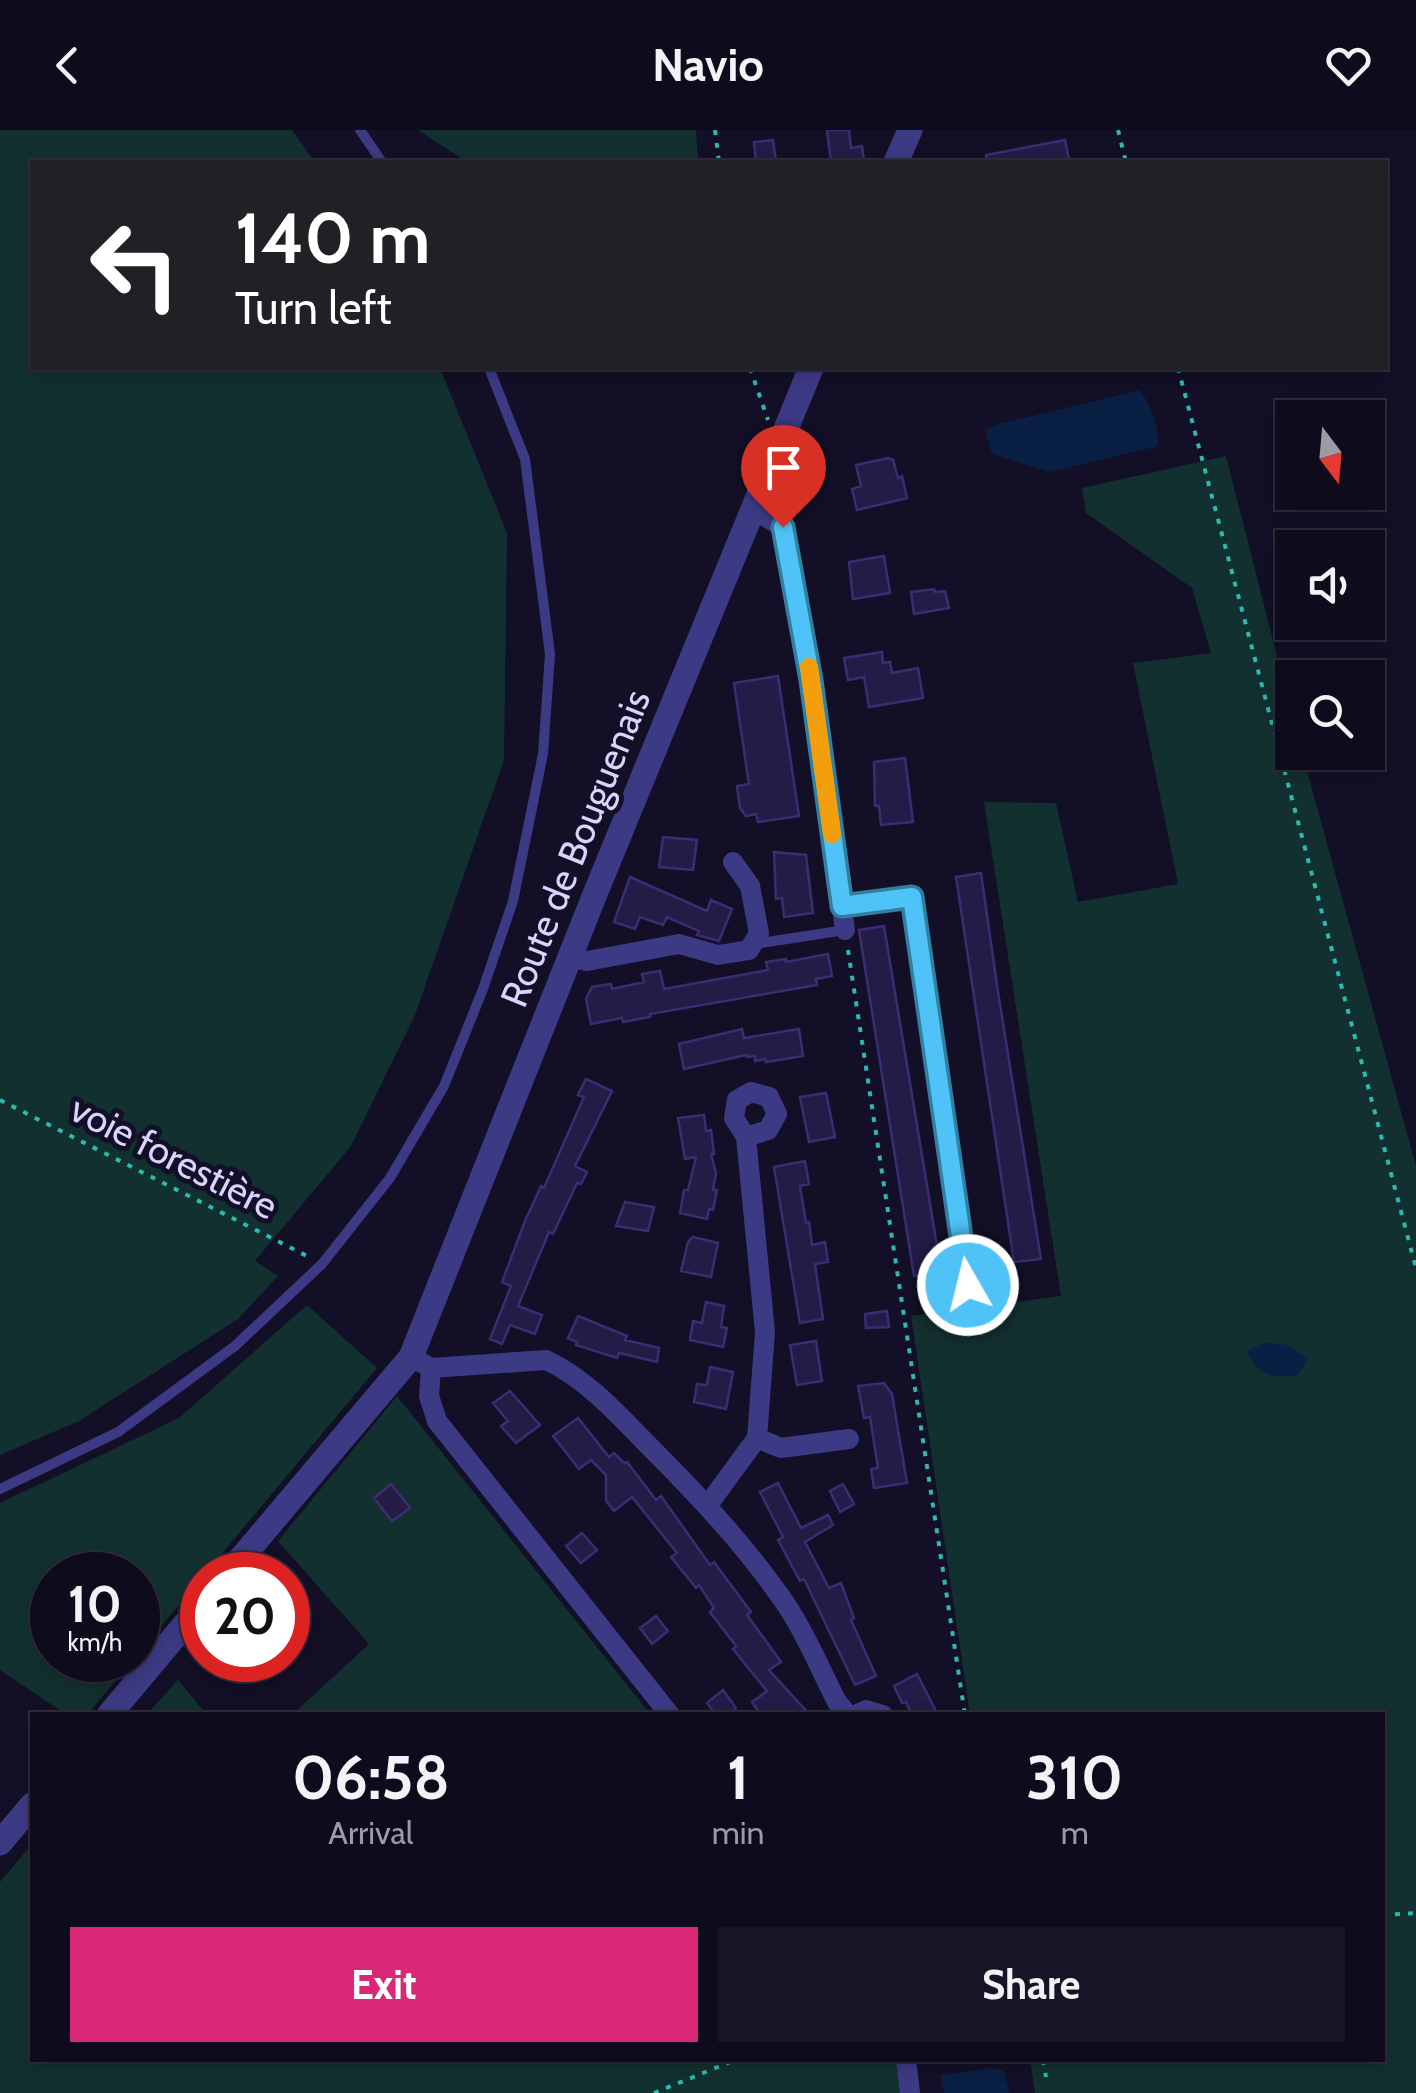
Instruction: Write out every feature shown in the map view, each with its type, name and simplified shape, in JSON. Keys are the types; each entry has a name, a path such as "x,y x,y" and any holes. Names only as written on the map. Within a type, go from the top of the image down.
{"street":[{"path":"897,160 910,130"},
{"name":"Route de Bouguenais","path":"249,1552 421,1362 602,876 810,370"},
{"path":"754,510 783,527 811,680 846,930"},
{"path":"572,958 587,961 678,944 718,955 740,954 755,944 759,933 750,886 733,862"},
{"path":"708,1506 757,1438 764,1332 746,1137"},
{"path":"668,1712 437,1421 421,1362 462,1368 528,1359 546,1360 562,1367 627,1424 708,1506 789,1608 837,1702 849,1712"},
{"path":"757,1438 781,1448 849,1439"},
{"path":"112,1712 180,1630"},
{"path":"0,1843 30,1807"},
{"path":"906,2062 910,2093"}],"lane":[{"path":"360,130 381,160"},
{"path":"0,1489 118,1432 235,1346 322,1264 390,1178 444,1086 512,902 543,754 550,654 525,459 491,370"},
{"path":"842,906 912,897 968,1285"},
{"path":"755,944 846,930"}],"path":[{"path":"714,130 720,160"},
{"path":"1118,130 1126,160"},
{"path":"751,370 760,402 780,444"},
{"path":"1179,370 1416,1268"},
{"path":"846,930 965,1712"},
{"name":"voie forestière","path":"0,1100 322,1264"},
{"path":"1385,1915 1416,1913"},
{"path":"654,2093 730,2062"},
{"path":"1043,2062 1046,2077"}],"green space":[{"path":"0,130 292,130 314,160 30,160 30,370 441,370 507,533 504,760 415,1015 351,1146 255,1261 278,1276 238,1319 79,1421 0,1455"},
{"path":"418,130 696,130 698,158 696,160 464,160"},
{"path":"1226,456 1278,660 1275,770 1307,770 1416,1166 1416,2093 1035,2093 1030,2062 1385,2062 1385,1712 970,1712 911,1316 1061,1296 984,802 1056,803 1078,902 1178,884 1133,663 1211,653 1192,588 1086,513 1082,488"},
{"path":"307,1305 377,1368 223,1552 180,1552 180,1604 160,1628 160,1552 30,1552 30,1682 115,1682 90,1712 63,1712 0,1670 0,1503 179,1418"},
{"path":"397,1396 649,1712 295,1712 369,1644 310,1577 310,1552 288,1552 278,1541"},
{"path":"178,1680 205,1712 149,1712"},
{"path":"30,1846 30,2062 915,2062 920,2093 0,2093 0,1882"}],"water":[{"path":"1140,390 1155,421 1159,442 1155,447 1049,472 992,454 985,430"},
{"path":"1263,1343 1288,1345 1309,1359 1297,1375 1266,1374 1247,1351"},
{"path":"991,2068 1004,2070 1009,2093 944,2093 940,2075"}],"building":[{"path":"827,130 849,130 851,148 862,146 864,160 831,160"},
{"path":"773,140 776,160 756,160 754,142"},
{"path":"1065,140 1069,159 987,160 986,155"},
{"path":"893,460 898,478 902,476 907,498 857,510 852,489 861,486 856,465"},
{"path":"884,556 890,593 853,599 849,562"},
{"path":"945,591 949,608 914,614 911,592"},
{"path":"882,652 883,663 890,662 892,673 918,668 923,698 869,707 864,677 848,680 844,658"},
{"path":"778,676 799,816 758,822 756,814 746,816 740,808 737,786 749,784 734,683"},
{"path":"905,758 913,822 881,825 879,806 875,806 874,762"},
{"path":"663,837 697,840 693,870 659,867"},
{"path":"774,852 806,855 813,913 784,917 782,898 776,899"},
{"path":"981,873 1041,1259 1014,1262 956,877"},
{"path":"630,877 707,911 711,900 732,909 719,941 697,935 699,931 667,917 663,925 640,917 635,929 614,922"},
{"path":"884,926 941,1270 914,1276 859,930"},
{"path":"828,954 832,976 816,979 817,985 623,1022 622,1018 591,1024 586,999 592,987 611,984 612,989 644,982 642,974 660,971 664,989 768,970 766,962"},
{"path":"742,1029 744,1038 799,1029 803,1056 766,1062 746,1055 684,1069 679,1044"},
{"path":"586,1079 612,1091 575,1166 587,1172 581,1184 577,1183 553,1234 549,1232 518,1306 542,1315 535,1334 510,1325 502,1344 490,1339 511,1286 502,1282 525,1221 584,1097 578,1095"},
{"path":"826,1093 835,1137 809,1142 800,1097"},
{"path":"704,1115 706,1131 711,1130 716,1173 713,1190 717,1190 707,1219 680,1213 696,1157 685,1159 678,1118"},
{"path":"805,1161 809,1184 800,1186 806,1223 809,1222 812,1245 825,1242 828,1262 815,1264 823,1319 800,1323 774,1167"},
{"path":"625,1202 654,1207 648,1231 616,1226"},
{"path":"693,1237 718,1243 711,1277 681,1271 688,1242"},
{"path":"706,1302 724,1306 721,1327 727,1328 723,1347 690,1340 693,1321 702,1323"},
{"path":"887,1311 889,1327 866,1328 865,1314"},
{"path":"578,1316 627,1336 625,1340 659,1348 657,1362 619,1353 617,1358 576,1345 568,1338"},
{"path":"816,1341 822,1381 797,1385 790,1345"},
{"path":"710,1367 733,1372 726,1409 694,1402 697,1384 707,1385"},
{"path":"884,1383 892,1394 907,1483 874,1488 871,1469 878,1468 870,1417 864,1418 858,1386"},
{"path":"510,1391 540,1425 516,1443 501,1426 508,1421 493,1403"},
{"path":"578,1418 609,1457 614,1453 627,1462 656,1500 661,1496 710,1565 714,1562 751,1612 747,1615 781,1662 769,1670 807,1712 759,1712 752,1702 767,1691 733,1649 736,1646 710,1612 714,1608 699,1585 696,1588 671,1557 677,1553 632,1497 614,1511 606,1501 606,1475 591,1460 579,1469 553,1436"},
{"path":"778,1483 801,1528 828,1515 833,1525 805,1542 829,1588 841,1583 854,1618 851,1620 876,1676 855,1685 804,1579 800,1581 778,1540 783,1537 760,1492"},
{"path":"391,1484 410,1508 392,1521 374,1498"},
{"path":"843,1484 854,1504 840,1512 830,1491"},
{"path":"582,1533 597,1550 581,1563 566,1546"},
{"path":"656,1616 668,1631 652,1644 640,1628"},
{"path":"917,1674 936,1712 911,1712 894,1686"},
{"path":"723,1690 736,1708 731,1712 714,1712 707,1703"}],"slow traffic":[{"path":"809,667 832,834"}],"route":[{"path":"783,527 811,680 842,906 912,897 968,1285"}]}
